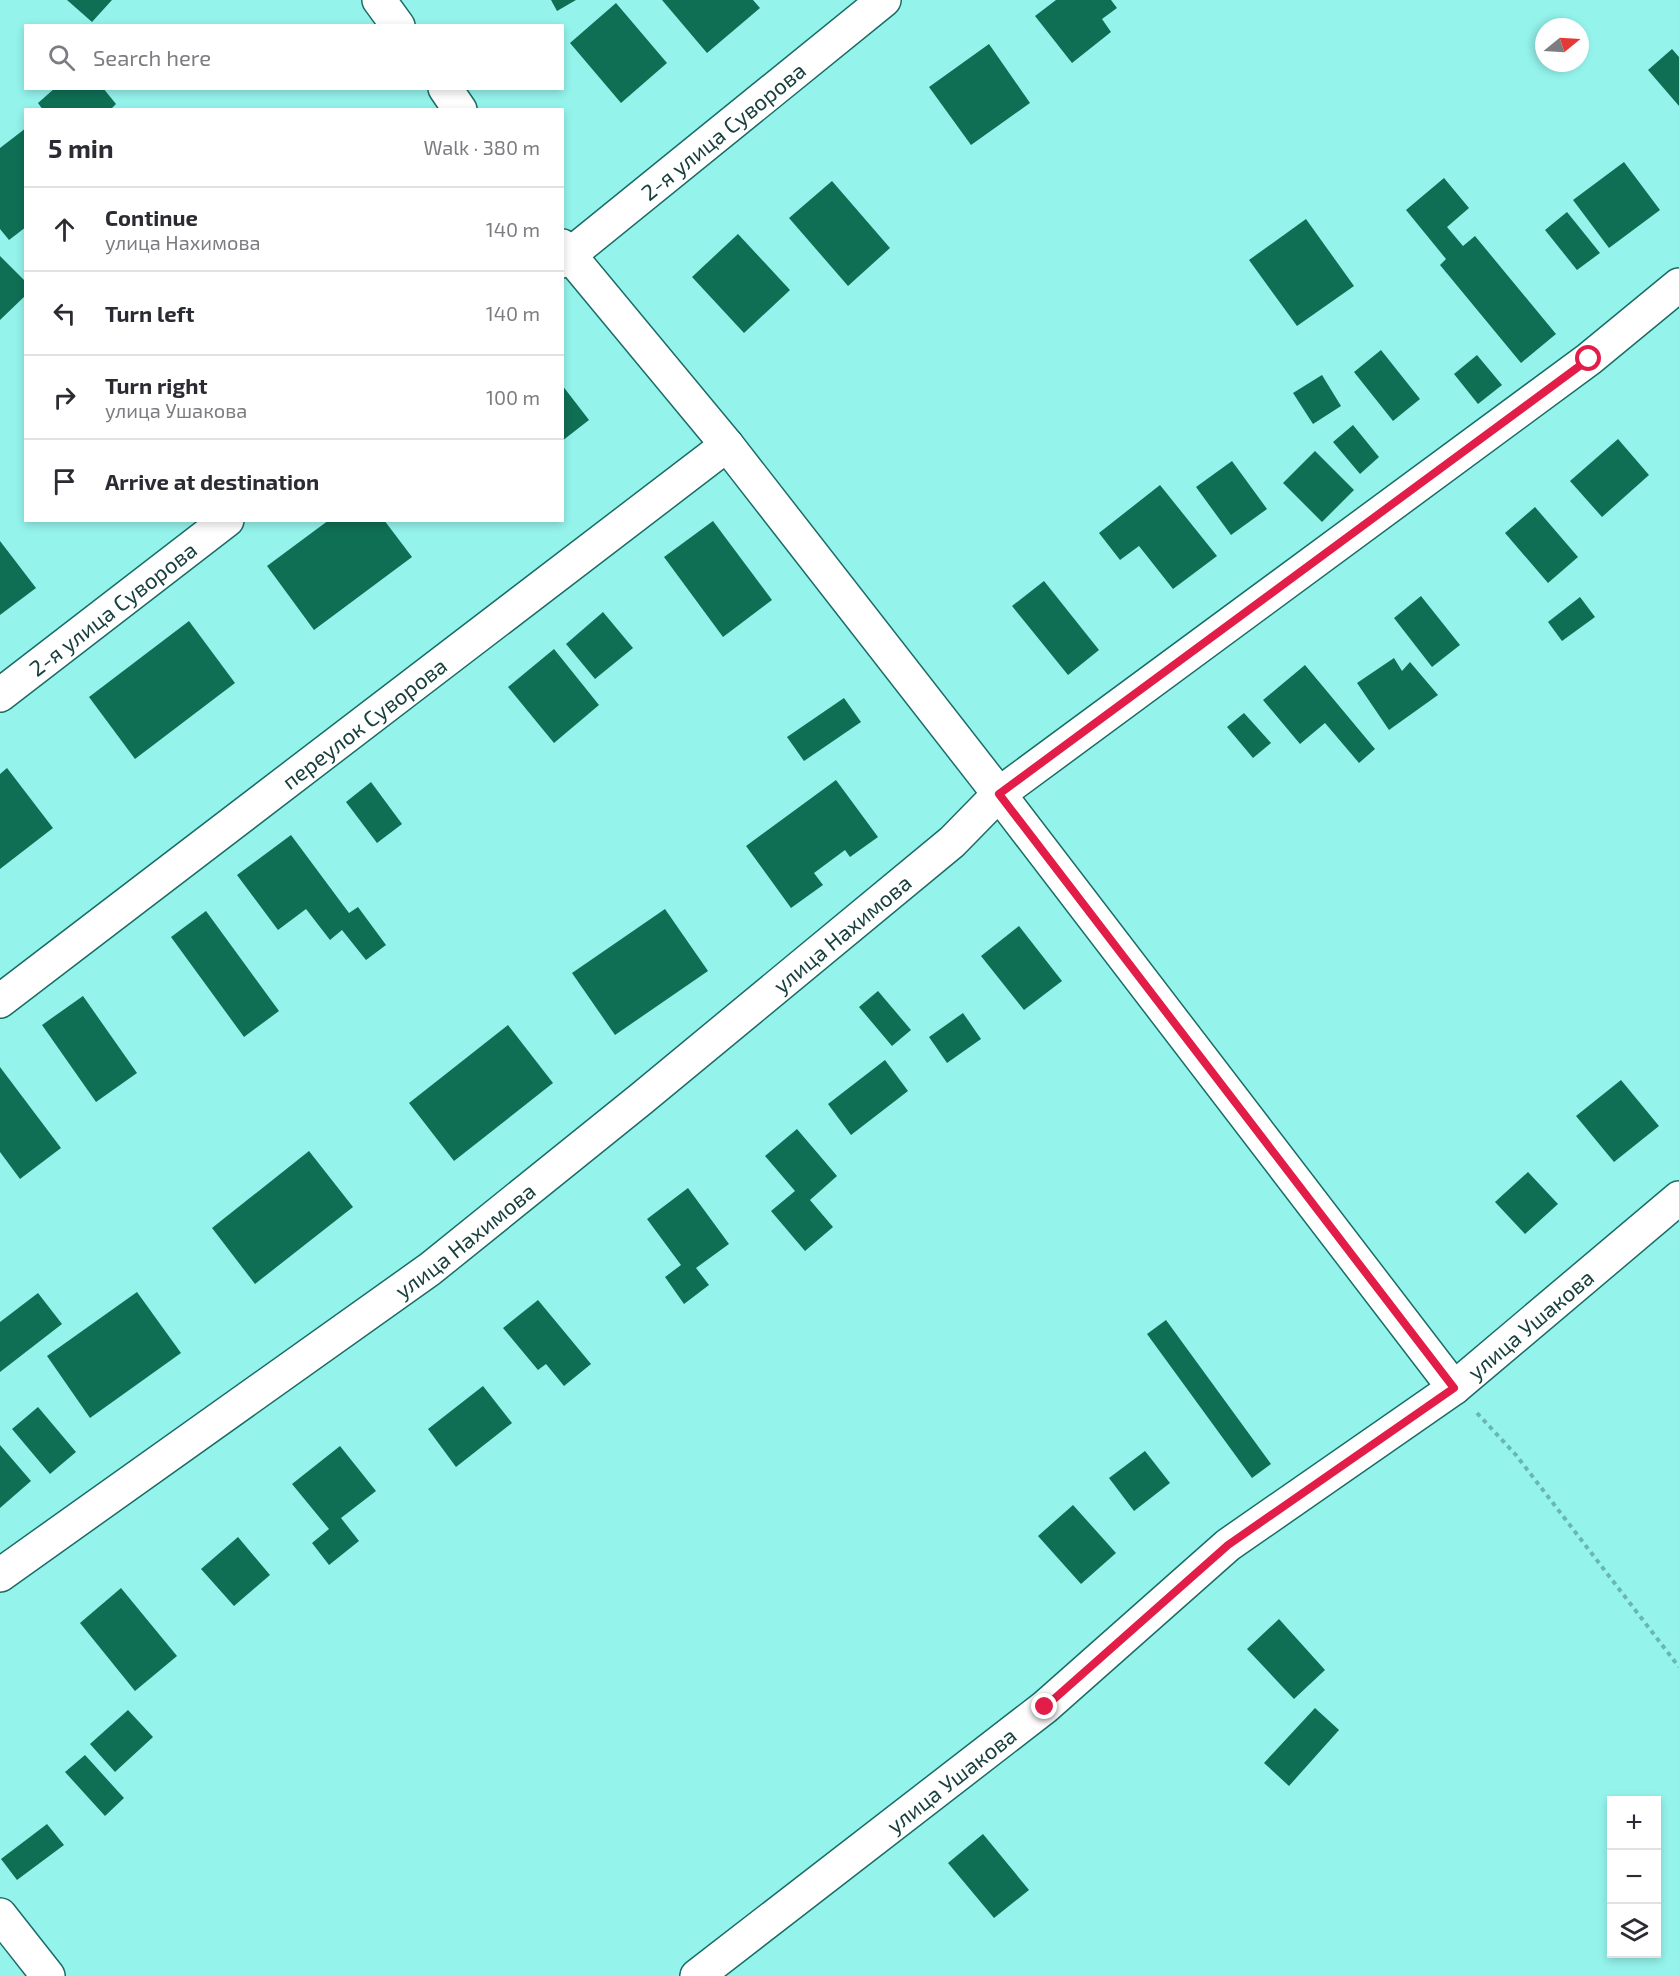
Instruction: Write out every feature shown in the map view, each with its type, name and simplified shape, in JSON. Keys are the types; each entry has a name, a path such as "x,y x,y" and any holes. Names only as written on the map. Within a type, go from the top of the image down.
{"street":[{"path":"379,0 397,24"},
{"name":"2-я улица Суворова","path":"565,255 884,0"},
{"path":"446,90 459,108"},
{"path":"565,255 727,445 999,794 1454,1388"},
{"name":"улица Нахимова","path":"0,1575 430,1269 641,1099 943,849 999,794 1589,359 1679,285"},
{"name":"переулок Суворова","path":"0,1001 727,445"},
{"name":"2-я улица Суворова","path":"0,695 224,522"},
{"name":"улица Ушакова","path":"697,1976 1045,1707 1228,1545 1454,1388 1679,1198"},
{"path":"0,1915 48,1976"}],"path":[{"path":"1454,1388 1516,1455 1679,1667"}],"building":[{"path":"67,0 112,0 92,22"},
{"path":"551,0 576,0 557,11"},
{"path":"662,0 753,0 760,8 707,53"},
{"path":"1056,0 1111,0 1117,8 1102,19 1111,32 1072,63 1035,16"},
{"path":"616,3 667,63 621,103 570,43"},
{"path":"989,44 1030,103 971,145 929,87"},
{"path":"1672,49 1679,57 1679,106 1648,70"},
{"path":"53,90 105,90 116,104 112,108 42,108 38,103"},
{"path":"24,130 24,229 9,240 0,229 0,148"},
{"path":"1624,162 1660,210 1609,248 1573,200"},
{"path":"1444,178 1469,208 1447,227 1463,246 1475,236 1556,334 1521,363 1440,265 1446,259 1406,210"},
{"path":"832,181 890,248 848,286 789,218"},
{"path":"1567,212 1600,253 1577,270 1545,230"},
{"path":"1306,219 1354,286 1297,326 1249,260"},
{"path":"738,234 790,290 744,333 692,277"},
{"path":"0,256 24,280 24,297 0,320"},
{"path":"1381,350 1420,399 1393,421 1354,372"},
{"path":"1477,355 1502,385 1478,404 1454,374"},
{"path":"1322,375 1341,406 1313,424 1293,393"},
{"path":"564,388 589,420 564,439"},
{"path":"1353,425 1379,457 1360,474 1333,442"},
{"path":"1618,439 1649,475 1602,517 1570,481"},
{"path":"1315,451 1354,490 1322,522 1283,483"},
{"path":"1232,461 1267,509 1231,535 1196,487"},
{"path":"1160,485 1217,556 1173,589 1139,546 1120,560 1099,533"},
{"path":"1535,507 1578,557 1548,583 1505,533"},
{"path":"713,521 772,600 723,637 664,557"},
{"path":"326,522 386,522 412,557 314,630 267,566"},
{"path":"0,541 36,588 0,615"},
{"path":"1044,581 1099,650 1068,675 1012,606"},
{"path":"1421,596 1460,645 1432,667 1394,618"},
{"path":"1580,597 1595,617 1562,641 1548,622"},
{"path":"603,612 633,648 595,679 566,644"},
{"path":"189,621 235,683 135,759 89,697"},
{"path":"554,649 599,705 554,743 508,687"},
{"path":"1394,658 1402,671 1410,662 1438,695 1389,730 1357,683"},
{"path":"1305,665 1375,749 1359,763 1325,723 1300,744 1263,700"},
{"path":"844,698 861,722 804,761 787,737"},
{"path":"1244,713 1271,743 1253,758 1227,727"},
{"path":"7,768 53,828 0,869 0,774"},
{"path":"836,780 878,837 850,857 845,850 814,873 823,885 791,908 746,846"},
{"path":"371,782 402,824 377,843 346,802"},
{"path":"291,835 349,913 358,907 386,945 366,960 342,930 330,940 306,909 278,930 237,875"},
{"path":"665,909 708,971 615,1035 572,973"},
{"path":"206,911 279,1011 244,1037 171,937"},
{"path":"1019,926 1062,981 1024,1010 981,956"},
{"path":"878,991 911,1030 892,1046 859,1007"},
{"path":"83,996 137,1073 96,1102 42,1025"},
{"path":"963,1013 981,1039 947,1063 929,1037"},
{"path":"508,1025 553,1083 454,1161 409,1103"},
{"path":"885,1060 908,1091 851,1135 828,1104"},
{"path":"0,1067 61,1148 20,1179 0,1152"},
{"path":"1621,1080 1659,1126 1614,1162 1576,1116"},
{"path":"797,1129 837,1176 810,1200 833,1227 805,1251 771,1211 795,1191 765,1156"},
{"path":"309,1151 353,1207 255,1284 212,1228"},
{"path":"1528,1172 1558,1204 1525,1234 1495,1202"},
{"path":"688,1188 729,1244 696,1268 709,1285 684,1304 665,1277 681,1265 647,1219"},
{"path":"137,1292 181,1353 90,1418 47,1356"},
{"path":"38,1293 62,1324 0,1372 0,1322"},
{"path":"538,1300 591,1364 564,1386 546,1364 538,1370 503,1328"},
{"path":"1166,1320 1271,1464 1252,1478 1147,1334"},
{"path":"483,1386 512,1423 456,1467 428,1429"},
{"path":"38,1407 76,1452 50,1474 12,1429"},
{"path":"0,1445 31,1481 0,1508"},
{"path":"340,1446 376,1491 341,1518 359,1541 329,1565 312,1543 329,1529 292,1484"},
{"path":"1145,1451 1170,1483 1134,1511 1109,1478"},
{"path":"1073,1505 1116,1553 1081,1584 1038,1536"},
{"path":"238,1537 270,1575 234,1606 201,1569"},
{"path":"121,1588 177,1656 135,1691 80,1623"},
{"path":"1279,1619 1325,1670 1294,1699 1247,1649"},
{"path":"1315,1708 1339,1730 1289,1786 1264,1763"},
{"path":"128,1710 153,1737 115,1772 90,1744"},
{"path":"85,1755 124,1798 105,1816 65,1772"},
{"path":"47,1824 64,1845 17,1880 1,1859"},
{"path":"983,1834 1029,1890 994,1918 948,1863"}],"route":[{"path":"1045,1707 1228,1545 1454,1388 999,794 1589,359"}]}
